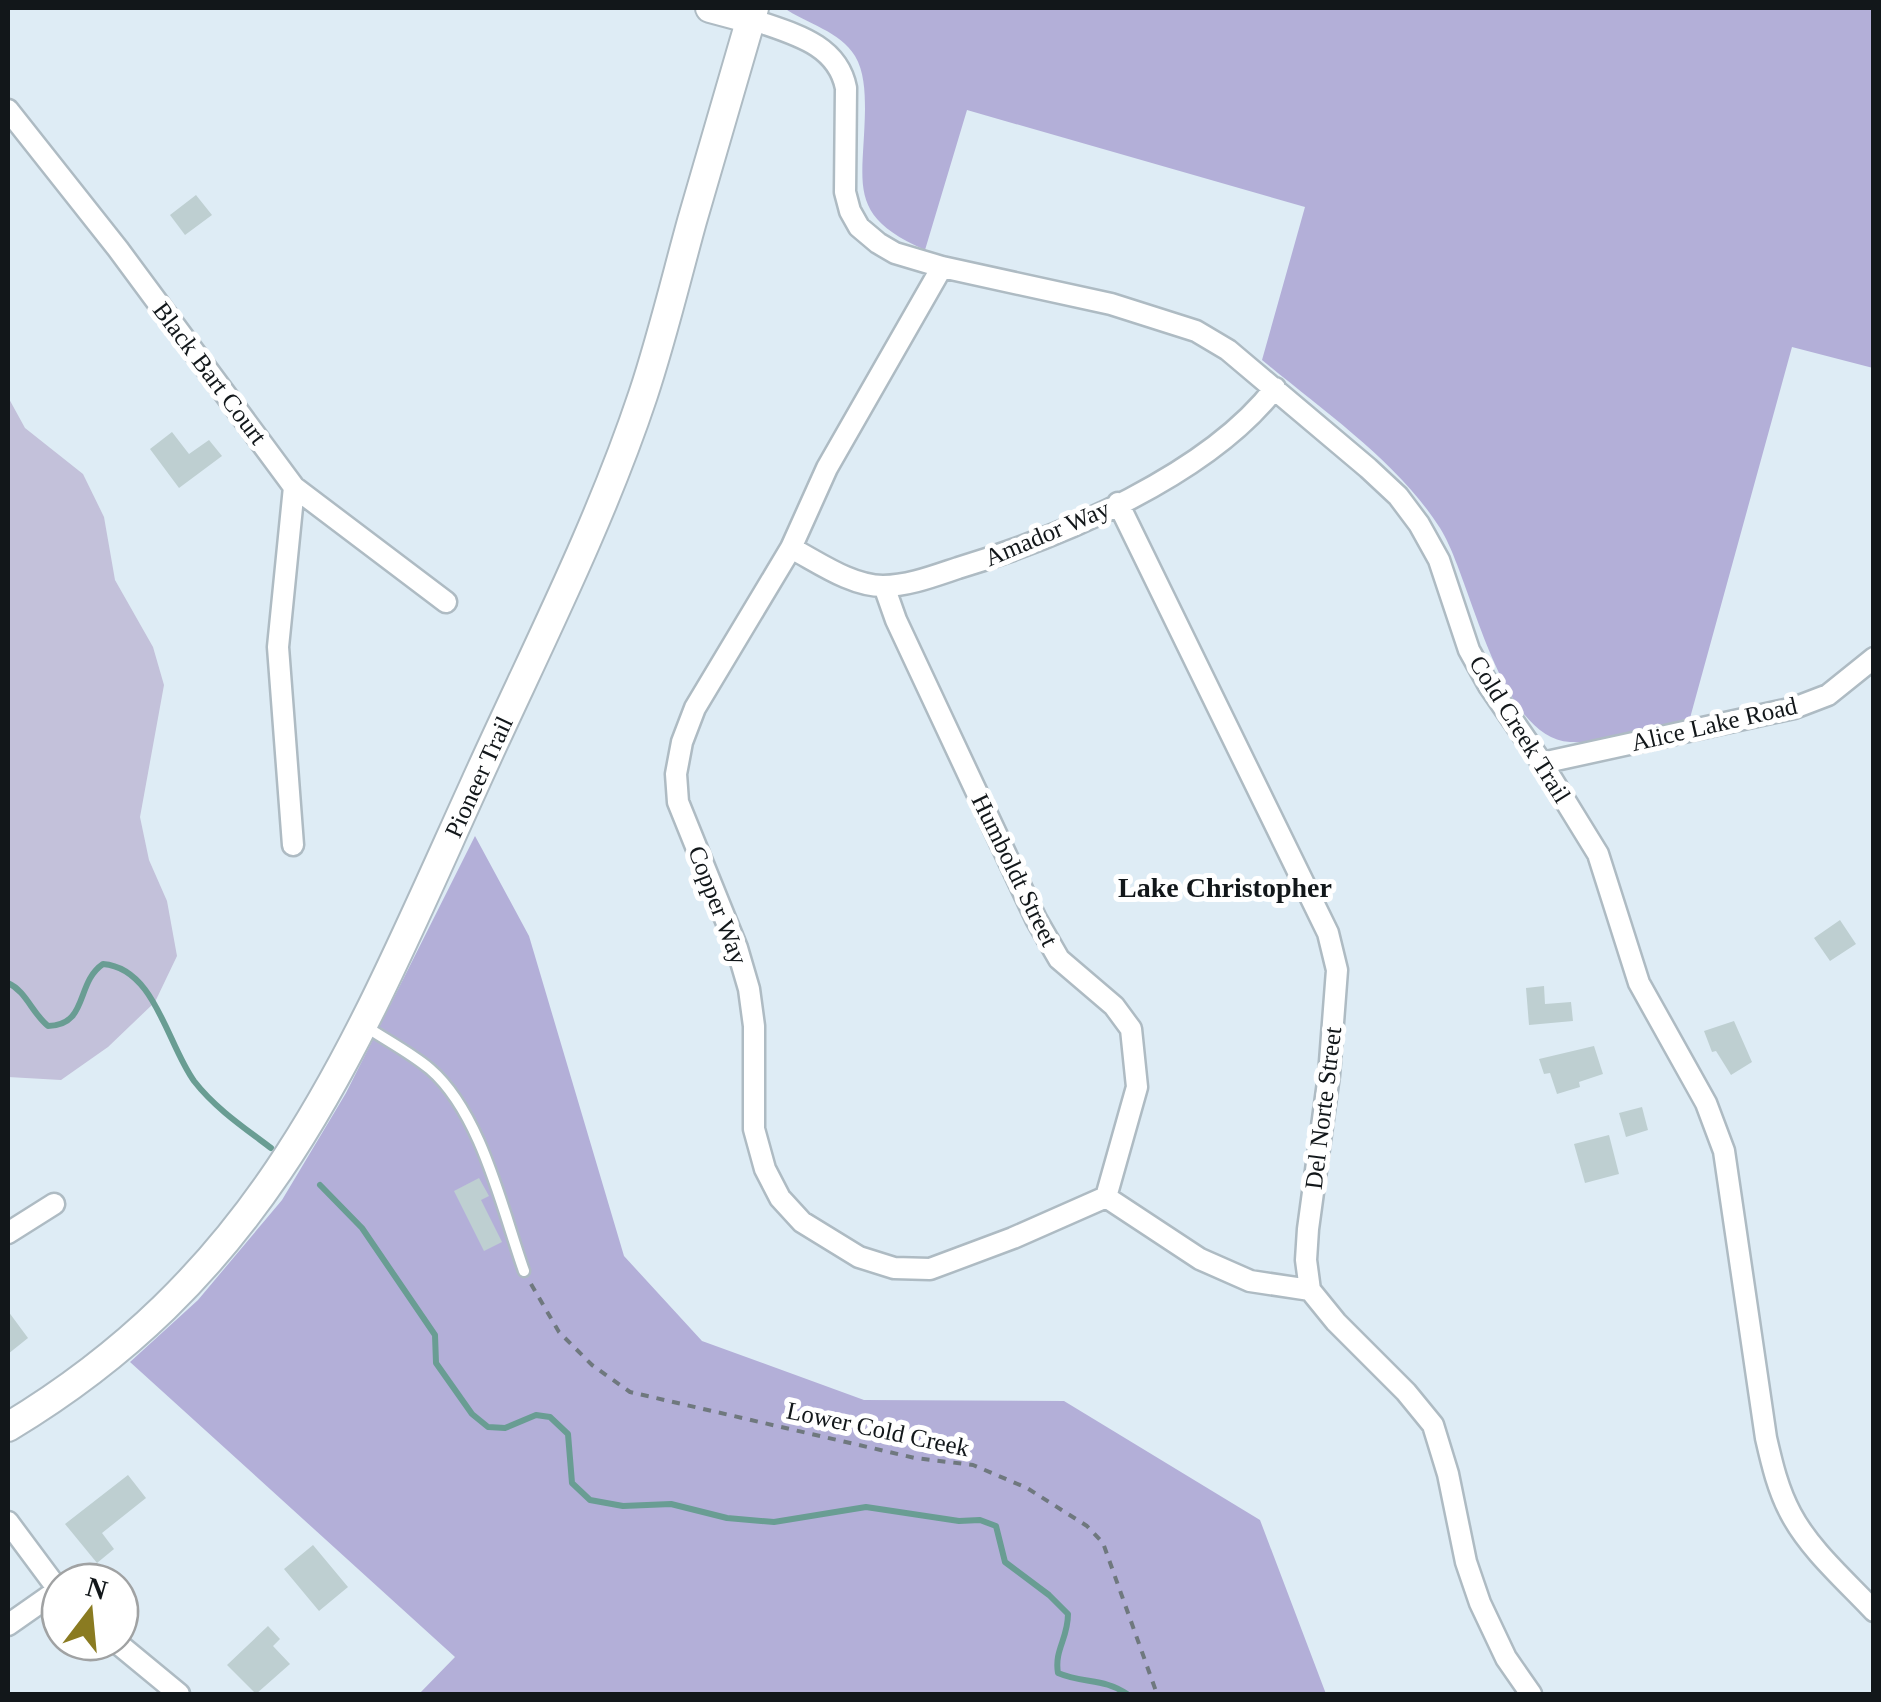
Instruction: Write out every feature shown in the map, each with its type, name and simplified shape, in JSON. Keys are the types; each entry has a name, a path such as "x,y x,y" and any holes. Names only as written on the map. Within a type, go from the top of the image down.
{"main road":[{"path":"710,8 752,13"},
{"name":"Pioneer Trail","path":"8,1427 87,1374 154,1318 203,1268 259,1201 300,1142 364,1026 614,473 660,338 752,13"}],"street":[{"name":"Cold Creek Trail","path":"752,13 822,47 844,74 844,192 859,227 878,243 896,253 942,267 1111,304 1196,331 1228,350 1275,388 1388,486 1419,524 1439,560 1469,650 1598,854 1640,983 1706,1103 1724,1150 1766,1438 1777,1480 1792,1516 1824,1558 1874,1610"},
{"name":"Black Bart Court","path":"8,110 118,249 294,487 446,602"},
{"name":"Copper Way","path":"942,267 827,468 791,548 695,708 682,742 676,774 678,802 737,948 749,990 754,1026 754,1129 765,1169 780,1198 802,1222 859,1257 894,1268 930,1270 1106,1197"},
{"name":"Amador Way","path":"884,586 920,580 988,559 1063,530 1118,503 1208,450 1254,413 1275,388"},
{"path":"292,845 278,647 294,487"},
{"name":"Del Norte Street","path":"1118,503 1328,933 1337,970 1329,1075 1308,1229 1306,1260 1310,1290"},
{"path":"791,548 866,584 884,586"},
{"name":"Humboldt Street","path":"884,586 896,620 1036,919 1059,959 1114,1006 1131,1029 1137,1087 1106,1197"},
{"name":"Alice Lake Road","path":"1542,763 1794,708 1828,695 1873,660"},
{"path":"1106,1197 1250,1282 1310,1290 1406,1392 1432,1425 1448,1474 1466,1562 1480,1602 1506,1658 1530,1694"},
{"path":"8,1233 54,1204"},
{"path":"8,1522 40,1565"},
{"path":"8,1626 40,1604"},
{"path":"140,1662 179,1694"}],"lane":[{"path":"364,1026 432,1070 460,1108 482,1149 524,1271"}],"path":[{"name":"Lower Cold Creek","path":"524,1271 559,1332 592,1365 630,1392 915,1458 974,1465 1027,1488 1086,1526 1103,1543 1157,1694"}],"shaded area":[{"path":"784,8 1873,8 1873,368 1792,347 1690,718 1615,738 1570,742 1545,734 1524,714 1505,685 1452,551 1423,504 1358,438 1262,360 1305,207 967,110 925,250 882,224 865,195 865,95 855,56 832,34"},
{"path":"8,397 25,428 83,474 104,517 115,580 153,647 164,685 140,817 149,860 167,901 177,956 155,1002 108,1047 61,1080 8,1077"},
{"path":"475,836 529,936 624,1256 702,1341 864,1400 1064,1401 1260,1520 1326,1694 419,1694 455,1657 130,1362 198,1300 282,1200 346,1093"}],"building":[{"path":"196,195 212,215 185,235 170,215"},
{"path":"172,432 189,454 209,440 222,456 179,488 150,449"},
{"path":"1840,920 1856,944 1830,961 1814,938"},
{"path":"1544,986 1545,1004 1571,1002 1573,1021 1529,1025 1526,988"},
{"path":"1734,1021 1752,1062 1731,1075 1716,1051 1712,1052 1704,1031"},
{"path":"1594,1046 1603,1074 1557,1094 1550,1073 1544,1074 1539,1059"},
{"path":"1642,1107 1648,1130 1626,1137 1619,1113"},
{"path":"1609,1135 1619,1174 1585,1183 1574,1144"},
{"path":"479,1178 489,1196 481,1200 502,1242 484,1251 454,1191"},
{"path":"8,1311 28,1338 8,1354"},
{"path":"128,1475 146,1498 102,1533 114,1549 98,1562 65,1524"},
{"path":"313,1545 348,1587 319,1611 284,1569"},
{"path":"268,1626 280,1639 273,1646 290,1664 256,1694 227,1665"}],"waterway":[{"path":"8,983 20,991 48,1026 70,1019 88,982 103,964 121,969 148,993 184,1066 202,1091 271,1148"},
{"path":"320,1185 362,1228 435,1335 436,1363 472,1414 488,1427 505,1428 536,1415 550,1417 568,1434 572,1483 590,1500 623,1506 671,1504 727,1518 774,1522 866,1507 959,1521 980,1520 996,1526 1005,1562 1068,1614 1058,1673 1127,1694"}],"district":[{"name":"Lake Christopher","path":"1225,887"}]}
